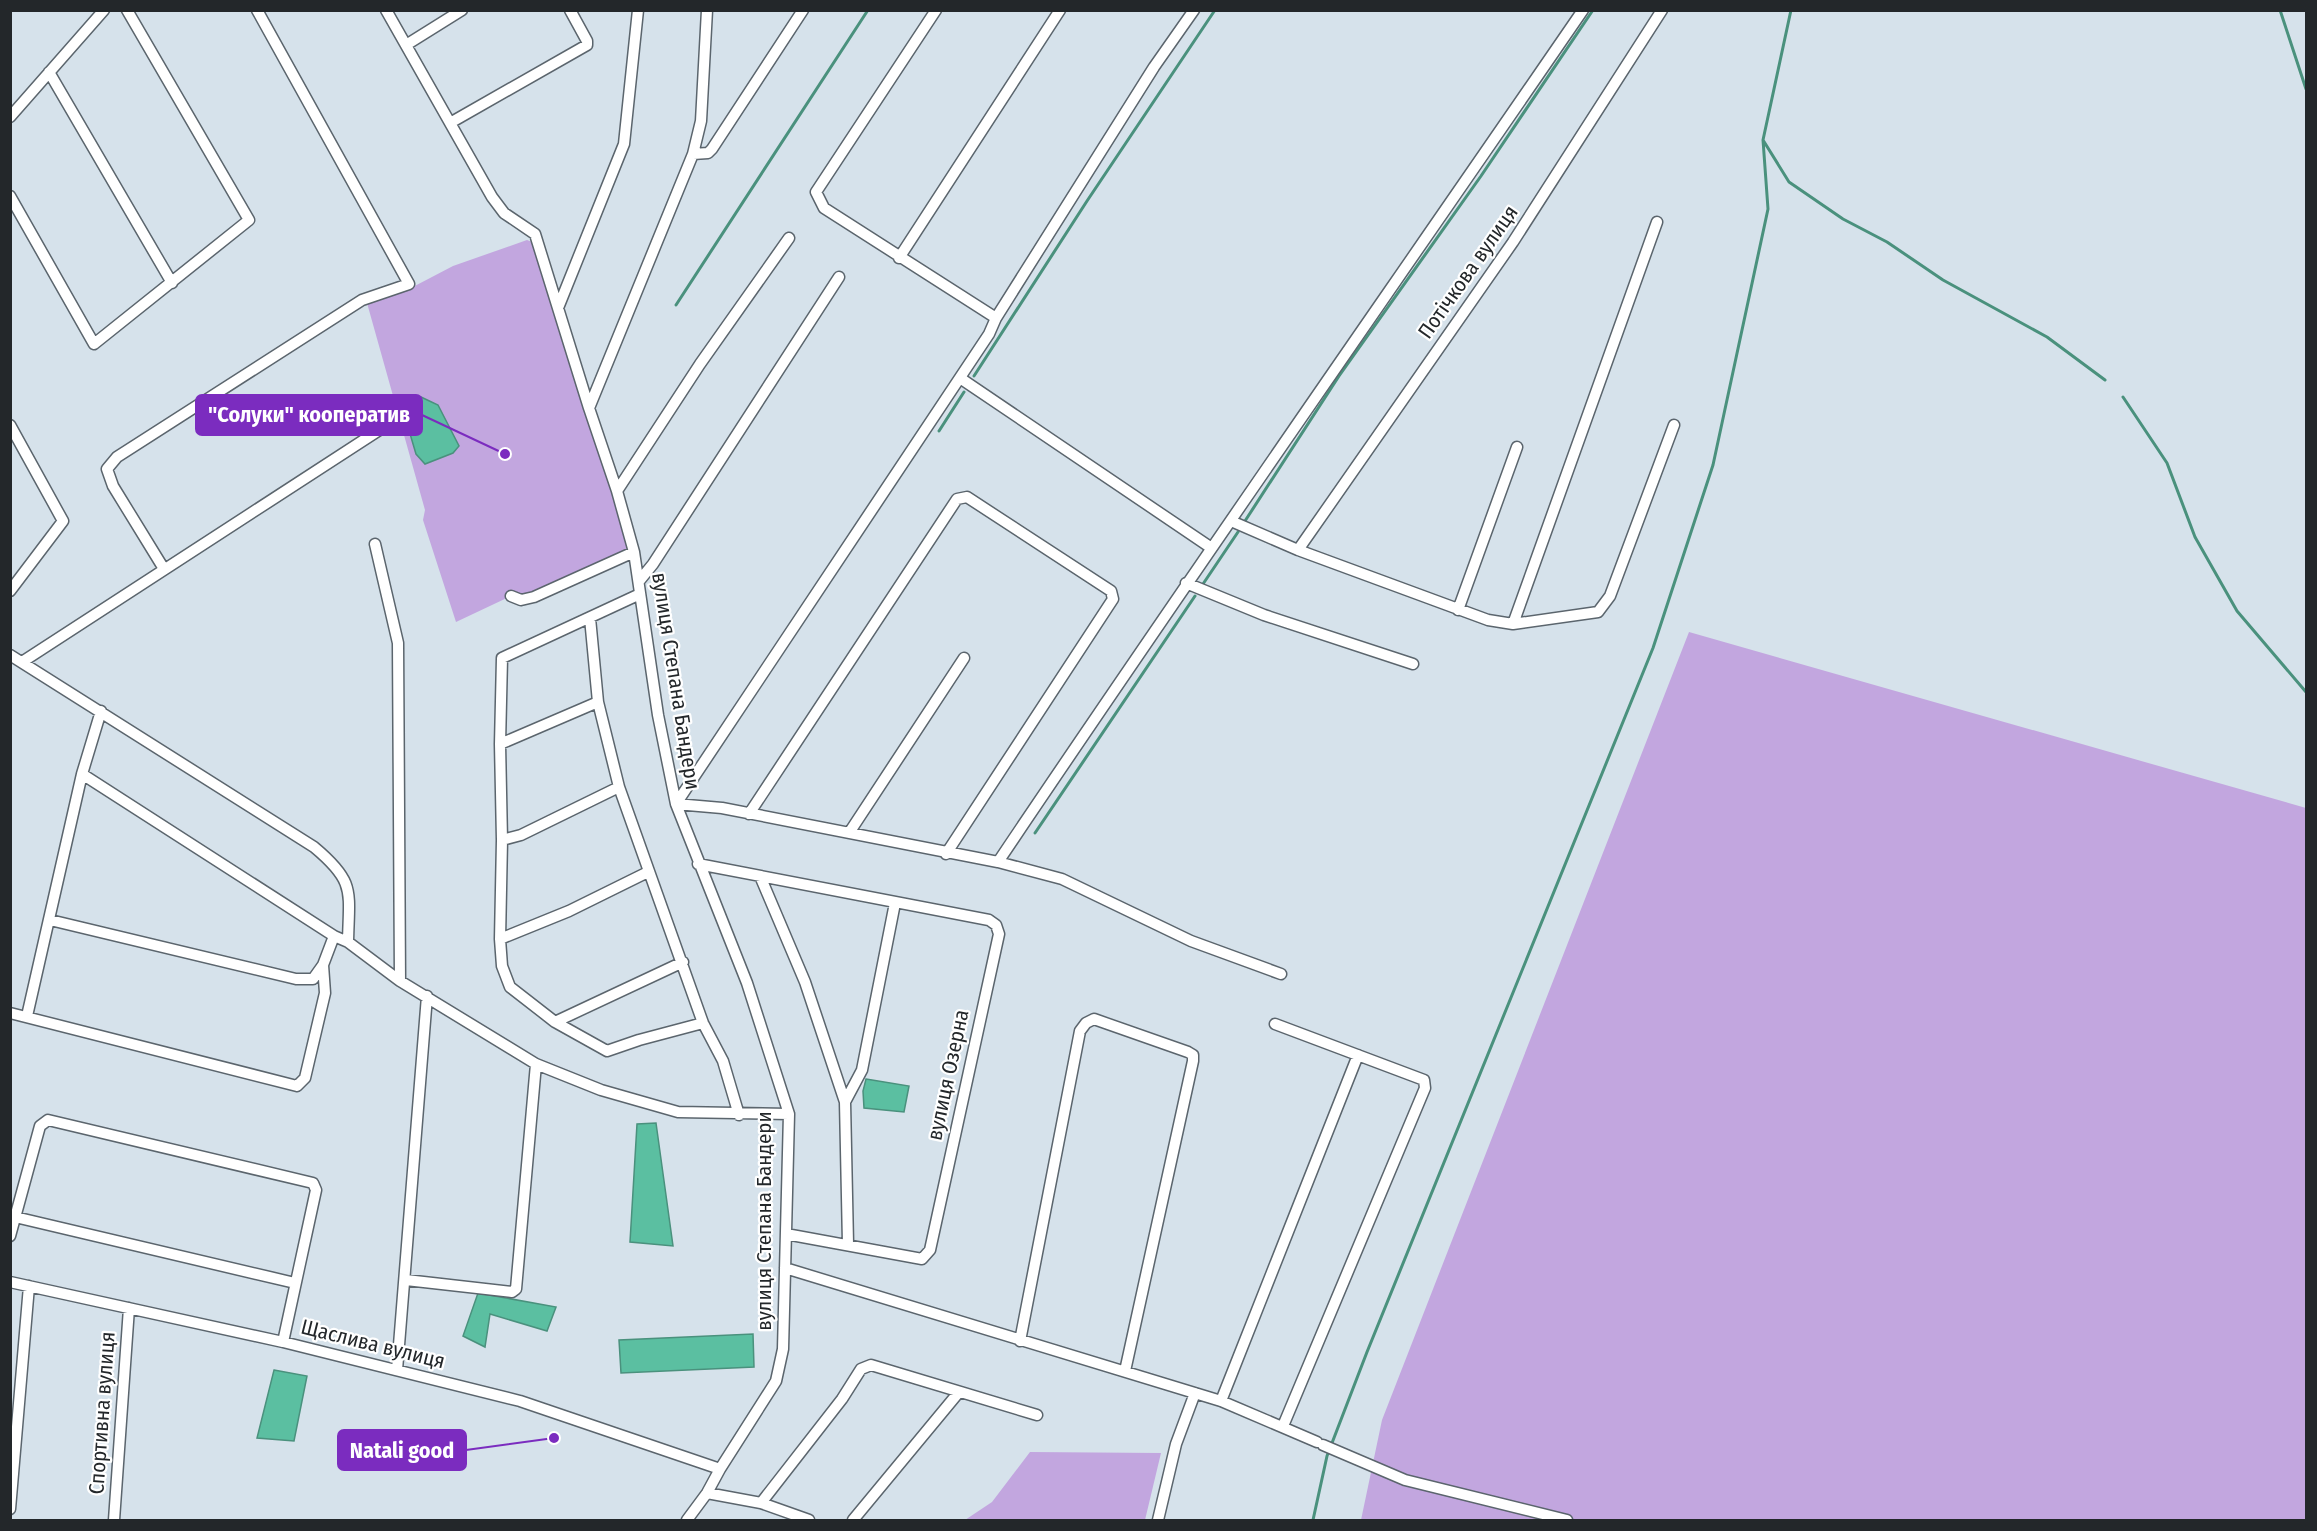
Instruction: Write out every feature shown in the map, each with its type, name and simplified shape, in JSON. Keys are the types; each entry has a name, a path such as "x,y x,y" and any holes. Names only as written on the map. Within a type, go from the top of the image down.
{"street":[{"path":"10,117 104,10"},
{"path":"10,196 94,344 249,220 127,10"},
{"path":"164,569 113,486 107,469 117,457 362,300 409,284 257,10"},
{"name":"вулиця Степана Бандери","path":"386,10 498,205 504,213 535,234 617,491 634,552 640,580 640,594 659,724 676,804 747,983 789,1114 783,1349 776,1381 707,1493 687,1521"},
{"path":"406,45 462,10"},
{"path":"450,123 586,45 587,41 570,10"},
{"path":"558,308 624,144 638,10"},
{"path":"589,408 693,154 701,121 708,10"},
{"path":"693,154 708,153 712,149 803,10"},
{"path":"936,10 816,192 824,208 996,318"},
{"path":"899,258 1060,10"},
{"path":"1194,10 1154,67 960,378 676,804 749,813 946,854 998,862 1062,879 1191,940 1281,974"},
{"path":"998,862 1210,547 1231,521 1583,10"},
{"name":"Потічкова вулиця","path":"1298,550 1513,242 1662,10"},
{"path":"50,72 172,283"},
{"path":"1513,624 1657,222"},
{"path":"617,491 700,364 789,238"},
{"path":"640,580 653,564 839,277"},
{"path":"960,378 1210,547"},
{"path":"10,425 63,521 10,591"},
{"path":"22,662 387,425"},
{"path":"1231,521 1298,550 1488,620 1513,624 1598,612 1610,596 1674,425"},
{"path":"1458,610 1517,447"},
{"path":"749,813 957,499 967,497 1111,591 1113,599 946,854"},
{"path":"375,544 398,642 400,981"},
{"path":"511,596 521,600 534,597 634,552"},
{"path":"1186,583 1264,615 1413,664"},
{"path":"640,594 502,658 500,744 502,966 510,987 555,1022 608,1051 703,1023"},
{"path":"590,618 598,702 619,787 703,1023 723,1060 739,1115"},
{"path":"10,655 297,835 336,865 349,888 348,942"},
{"path":"849,834 963,658"},
{"path":"500,744 598,702"},
{"path":"27,1016 82,774 100,711"},
{"path":"82,774 334,936 348,942 400,981 536,1064 601,1090 678,1112 739,1115 789,1114"},
{"path":"502,840 521,835 619,787"},
{"name":"вулиця Озерна","path":"698,864 989,920 996,925 999,934 930,1250 922,1259 786,1234"},
{"path":"500,939 569,911 648,872"},
{"path":"760,876 820,1023 845,1102 848,1244"},
{"path":"845,1102 862,1070 895,903"},
{"path":"50,920 296,979 313,980 323,965 334,936"},
{"path":"555,1022 683,962"},
{"path":"10,1013 297,1086 305,1078 325,993 323,965"},
{"path":"397,1370 427,996"},
{"path":"1020,1341 1080,1031 1086,1023 1094,1020 1193,1055 1125,1371"},
{"path":"1275,1024 1424,1080 1425,1088 1283,1426"},
{"path":"1221,1401 1358,1055"},
{"path":"406,1280 512,1292 516,1289 536,1064"},
{"path":"10,1236 43,1121 82,1128 313,1183 316,1190 283,1342"},
{"path":"15,1217 295,1283"},
{"path":"784,1268 1221,1401 1405,1480 1567,1521"},
{"name":"Щаслива вулиця","path":"10,1282 283,1342 520,1401 720,1469"},
{"path":"10,1509 29,1286"},
{"name":"Спортивна вулиця","path":"115,1520 129,1308"},
{"path":"761,1503 842,1399 861,1369 871,1365 1037,1415"},
{"path":"853,1521 959,1392"},
{"path":"1158,1521 1176,1444 1195,1393"},
{"path":"707,1493 761,1503 809,1521"}],"shaded area":[{"path":"527,240 532,242 634,552 528,596 511,596 456,622 423,520 425,510 367,303 409,289 453,266"},
{"path":"421,397 438,405 459,446 453,453 425,464 416,454 403,410 405,403"},
{"path":"1689,632 2306,808 2306,1520 1361,1520 1382,1420"},
{"path":"866,1079 909,1086 904,1112 864,1108 863,1091"},
{"path":"656,1123 673,1246 630,1242 637,1124"},
{"path":"478,1293 556,1307 547,1331 490,1314 485,1347 463,1336"},
{"path":"753,1334 754,1367 621,1373 619,1340"},
{"path":"274,1370 307,1376 294,1441 257,1438"},
{"path":"1030,1452 1161,1453 1145,1520 965,1520 992,1502"}],"waterway":[{"path":"676,305 868,10"},
{"path":"974,376 1087,201 1215,10"},
{"path":"1245,521 1339,376 1481,176 1593,10"},
{"path":"1763,140 1791,10"},
{"path":"2280,10 2306,89"},
{"path":"1313,1520 1327,1456 1367,1352 1653,648 1713,465 1768,209 1763,140 1789,182 1843,219 1887,242 1943,280 2047,337 2105,380"},
{"path":"939,431 964,392"},
{"path":"2123,397 2167,463 2195,537 2237,611 2306,692"},
{"path":"1203,584 1238,532"},
{"path":"1035,833 1195,596"}],"place":[{"name":"\"Солуки\" кооператив","path":"505,454"},
{"name":"Natali good","path":"554,1438"}]}
